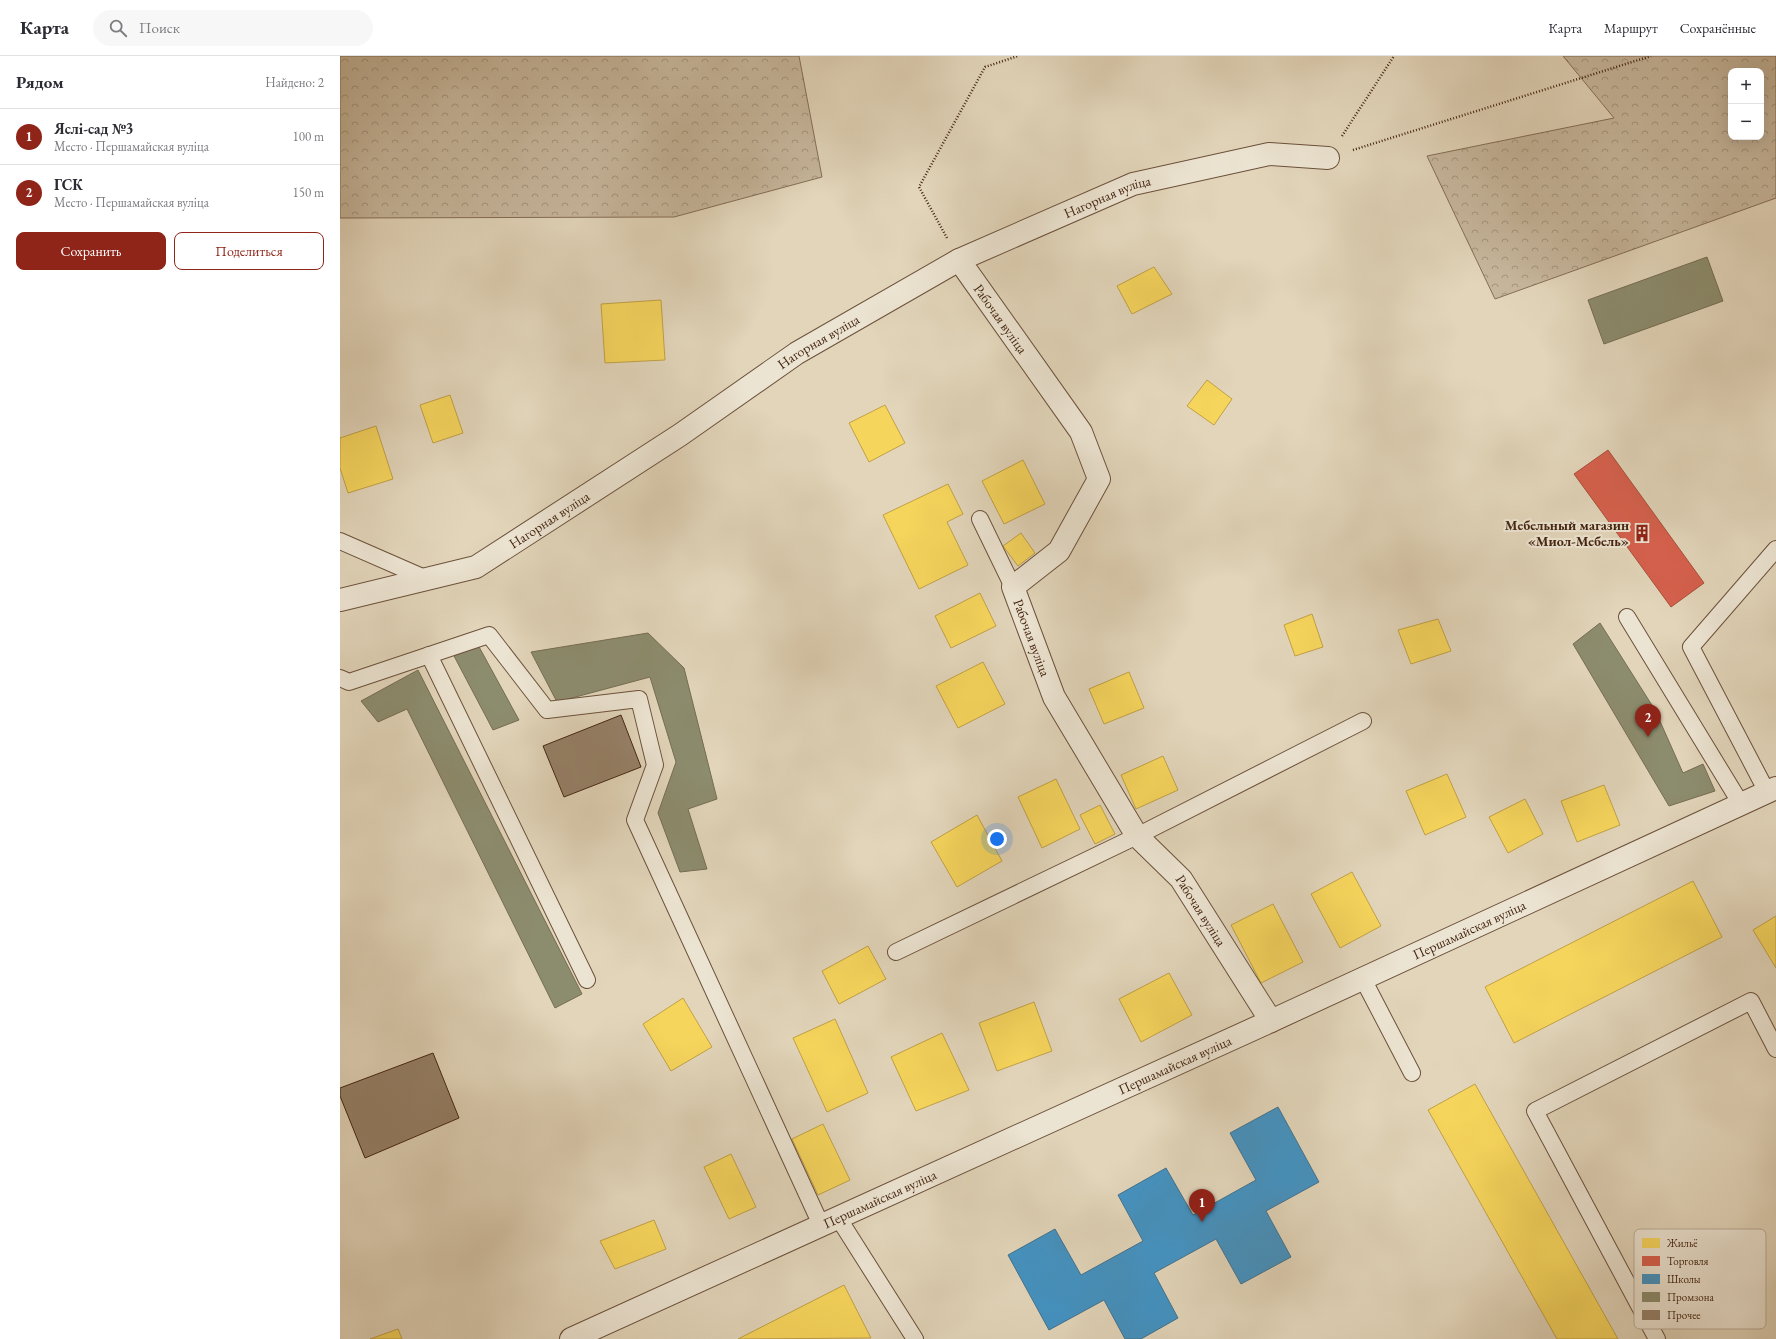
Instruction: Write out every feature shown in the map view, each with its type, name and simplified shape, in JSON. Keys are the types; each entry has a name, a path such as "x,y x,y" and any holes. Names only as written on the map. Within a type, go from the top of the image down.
{"street":[{"name":"Нагорная вуліца","path":"340,600 476,567 680,435 797,353 959,260 1133,184 1269,154 1328,158"},
{"name":"Рабочая вуліца","path":"959,260 1081,432 1099,479 1059,551 1013,587 1054,697 1136,836 1181,879 1271,1021"},
{"name":"Першамайская вуліца","path":"572,1339 830,1223 1772,790"}],"lane":[{"path":"980,519 1013,587"},
{"path":"340,541 427,579"},
{"path":"1772,790 1691,646 1776,549"},
{"path":"1627,617 1741,804"},
{"path":"340,678 349,682 488,635 547,710 639,699 655,765 635,820 830,1223 915,1339"},
{"path":"429,655 587,980"},
{"path":"896,952 1136,836 1363,720"},
{"path":"1363,979 1412,1073"},
{"path":"1634,1298 1535,1111 1751,1001 1776,1049"},
{"path":"1651,1329 1656,1339"}],"path":[{"path":"959,260 919,187 985,67 1018,56"},
{"path":"1328,158 1394,56"},
{"path":"1328,158 1651,56"}],"green space":[{"path":"340,56 799,56 822,177 674,217 340,218"},
{"path":"1563,56 1776,56 1776,198 1495,299 1427,156 1614,118"}],"building: Жильё":[{"path":"1154,267 1172,294 1132,314 1117,286"},
{"path":"661,300 665,360 605,363 601,304"},
{"path":"1207,380 1232,399 1214,425 1187,406"},
{"path":"450,395 463,433 433,443 420,405"},
{"path":"885,405 905,443 869,462 849,423"},
{"path":"376,426 393,479 348,493 340,468 340,438"},
{"path":"1023,460 1045,504 1004,524 982,481"},
{"path":"948,484 963,514 947,522 968,565 919,589 883,515"},
{"path":"1021,533 1035,553 1018,566 1003,546"},
{"path":"980,593 996,626 951,648 935,616"},
{"path":"1312,614 1323,647 1295,656 1284,625"},
{"path":"1438,619 1451,651 1411,664 1398,630"},
{"path":"983,662 1005,704 958,728 936,686"},
{"path":"1129,672 1144,708 1104,724 1089,689"},
{"path":"1163,756 1178,790 1136,809 1121,775"},
{"path":"1447,774 1466,817 1425,835 1406,791"},
{"path":"1056,779 1080,829 1042,848 1018,797"},
{"path":"1604,785 1620,825 1577,842 1561,801"},
{"path":"1525,799 1543,834 1508,853 1489,817"},
{"path":"1100,805 1115,834 1095,844 1080,815"},
{"path":"977,815 1002,861 957,887 931,842"},
{"path":"1352,872 1381,926 1340,948 1311,894"},
{"path":"1693,881 1722,937 1514,1043 1485,987"},
{"path":"1273,904 1303,962 1261,983 1231,925"},
{"path":"1776,916 1776,968 1753,930"},
{"path":"868,946 886,979 839,1004 822,971"},
{"path":"1169,973 1192,1015 1141,1042 1119,999"},
{"path":"683,998 712,1047 671,1071 643,1024"},
{"path":"1034,1002 1052,1051 997,1071 979,1023"},
{"path":"835,1019 868,1093 827,1112 793,1038"},
{"path":"942,1033 969,1090 916,1111 891,1057"},
{"path":"1475,1084 1618,1339 1557,1339 1428,1110"},
{"path":"823,1124 850,1180 818,1195 792,1139"},
{"path":"731,1154 756,1207 729,1219 704,1167"},
{"path":"654,1220 666,1249 615,1269 600,1241"},
{"path":"844,1285 871,1338 738,1339"},
{"path":"398,1329 402,1339 370,1339"}],"building: Торговля":[{"name":"Мебельный магазин «Миол-Мебель»","path":"1608,450 1704,583 1671,607 1574,474"}],"building: Школы":[{"path":"1278,1107 1319,1182 1266,1211 1291,1257 1241,1284 1216,1239 1154,1273 1178,1318 1141,1339 1125,1339 1104,1300 1049,1330 1008,1255 1055,1229 1081,1275 1143,1241 1118,1195 1166,1168 1193,1215 1256,1180 1230,1133"}],"building: Промзона":[{"path":"1707,257 1723,301 1604,344 1588,300"},
{"path":"1600,623 1655,710 1683,773 1703,764 1715,791 1669,806 1573,644"},
{"path":"648,633 684,668 717,799 688,809 707,869 680,872 658,813 676,762 650,677 557,702 531,652"},
{"path":"478,645 519,720 493,730 454,656"},
{"path":"418,670 582,994 555,1008 407,709 378,722 361,701"}],"building: Прочее":[{"path":"621,715 641,767 564,797 543,746"},
{"path":"433,1053 459,1118 365,1158 340,1096 340,1088"}],"place":[{"name":"Мебельный магазин «Миол-Мебель»","path":"1642,533"},
{"name":"ГСК","path":"1648,737"},
{"name":"Яслі-сад №3","path":"1202,1222"}]}
